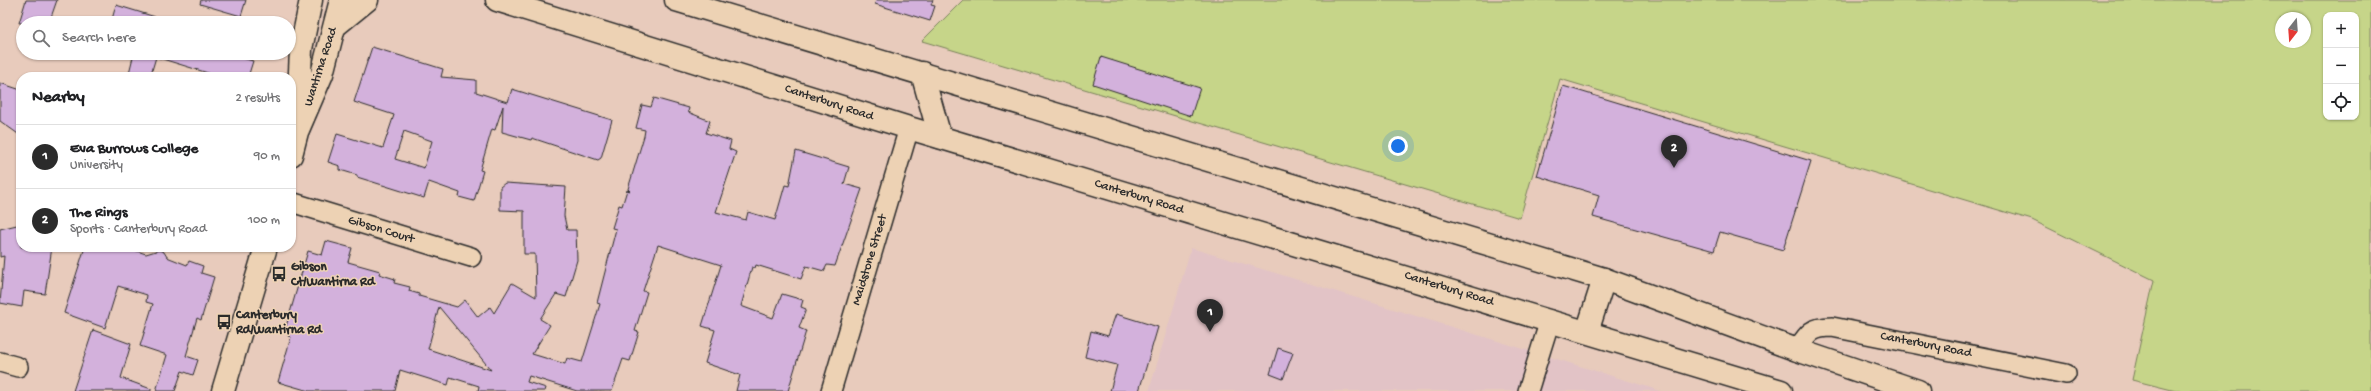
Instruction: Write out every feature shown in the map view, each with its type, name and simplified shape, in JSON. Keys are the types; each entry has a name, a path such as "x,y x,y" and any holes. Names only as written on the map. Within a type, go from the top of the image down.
{"main road":[{"name":"Wantirna Road","path":"296,136 322,74 341,0"},
{"path":"335,26 367,0"},
{"name":"Canterbury Road","path":"497,0 909,128 1550,320 1781,391"},
{"path":"676,0 1604,279 1797,350 1918,391"},
{"name":"Wantirna Road","path":"297,132 301,49 308,2"},
{"path":"922,73 940,137"},
{"path":"223,391 265,252"},
{"path":"1587,332 1604,279"}],"street":[{"name":"Maidstone Street","path":"831,391 909,128"},
{"name":"Gibson Court","path":"296,204 471,257"},
{"path":"1528,391 1550,320"},
{"name":"Canterbury Road","path":"1797,350 1810,332 1820,327 1832,327 2066,374"},
{"path":"0,362 18,367"}],"shaded area":[{"path":"1191,248 1272,272 1661,391 1149,391"}],"green space":[{"path":"963,0 2371,0 2371,391 2176,391 2132,380 2154,280 2032,220 1560,79 1520,218 922,41"}],"building":[{"path":"26,0 57,0 51,16 21,16"},
{"path":"201,0 246,0 241,16 200,4"},
{"path":"876,0 933,0 931,5 935,6 930,21 875,4"},
{"path":"116,5 152,16 113,16"},
{"path":"372,47 443,69 441,77 476,80 476,92 504,101 508,102 512,89 612,120 601,158 598,160 532,138 531,140 502,132 503,106 495,130 492,129 480,170 483,171 474,201 459,197 460,193 429,182 424,198 357,177 357,175 340,170 340,166 328,162 337,134 383,148 394,115 354,102","holes":["404,131 432,141 424,168 395,159"]},
{"path":"1101,57 1200,88 1191,116 1093,84"},
{"path":"132,60 155,60 152,72 129,72"},
{"path":"166,60 253,61 250,72 205,72"},
{"path":"0,83 16,88 16,132 0,121"},
{"path":"1563,86 1811,161 1783,250 1720,232 1714,251 1593,217 1599,195 1537,176"},
{"path":"654,98 689,108 688,112 710,121 706,133 731,141 729,149 736,152 716,212 746,220 748,212 775,220 785,185 789,186 796,151 849,167 844,184 862,189 835,266 827,265 824,271 806,266 801,279 756,265 755,268 752,267 741,306 773,318 782,294 803,300 801,307 806,309 799,328 806,331 788,391 736,391 740,375 705,363 715,330 702,326 721,265 658,245 643,291 647,292 635,331 639,332 630,361 623,359 612,391 577,391 529,376 527,382 546,388 545,391 478,391 479,386 450,377 448,385 400,370 395,391 309,391 278,382 291,337 288,336 289,332 285,330 308,251 322,255 326,241 352,248 348,262 380,271 379,274 395,279 394,283 410,287 409,291 419,294 419,296 457,307 465,300 478,317 490,307 494,313 512,283 536,297 535,254 524,254 524,211 500,210 500,187 505,183 566,187 564,216 567,230 576,230 577,260 566,297 556,294 540,319 550,325 532,354 565,364 567,358 582,362 600,304 597,303 616,229 612,228 619,205 622,206 627,190 630,191 628,189 644,136 645,130 636,128 642,105 651,107","holes":["439,307 491,370 428,349"]},
{"path":"16,225 16,252 51,252 45,294 24,291 22,307 0,303 4,256 0,257 0,229"},
{"path":"83,252 140,252 146,254 152,252 164,252 167,257 187,265 189,261 203,266 201,273 214,277 201,320 197,318 186,356 198,360 193,375 182,371 175,391 156,391 167,355 140,346 153,304 146,302 147,295 118,286 105,328 64,313"},
{"path":"1116,314 1158,327 1139,391 1110,391 1117,365 1085,357 1091,331 1108,336"},
{"path":"93,330 131,344 121,378 151,389 151,391 73,391"},
{"path":"1278,348 1293,353 1283,379 1270,374"}],"place":[{"name":"The Rings","path":"1674,168"},
{"name":"Gibson Ct/Wantirna Rd","path":"279,274"},
{"name":"Canterbury Rd/Wantirna Rd","path":"224,322"},
{"name":"Eva Burrows College","path":"1210,332"}]}
